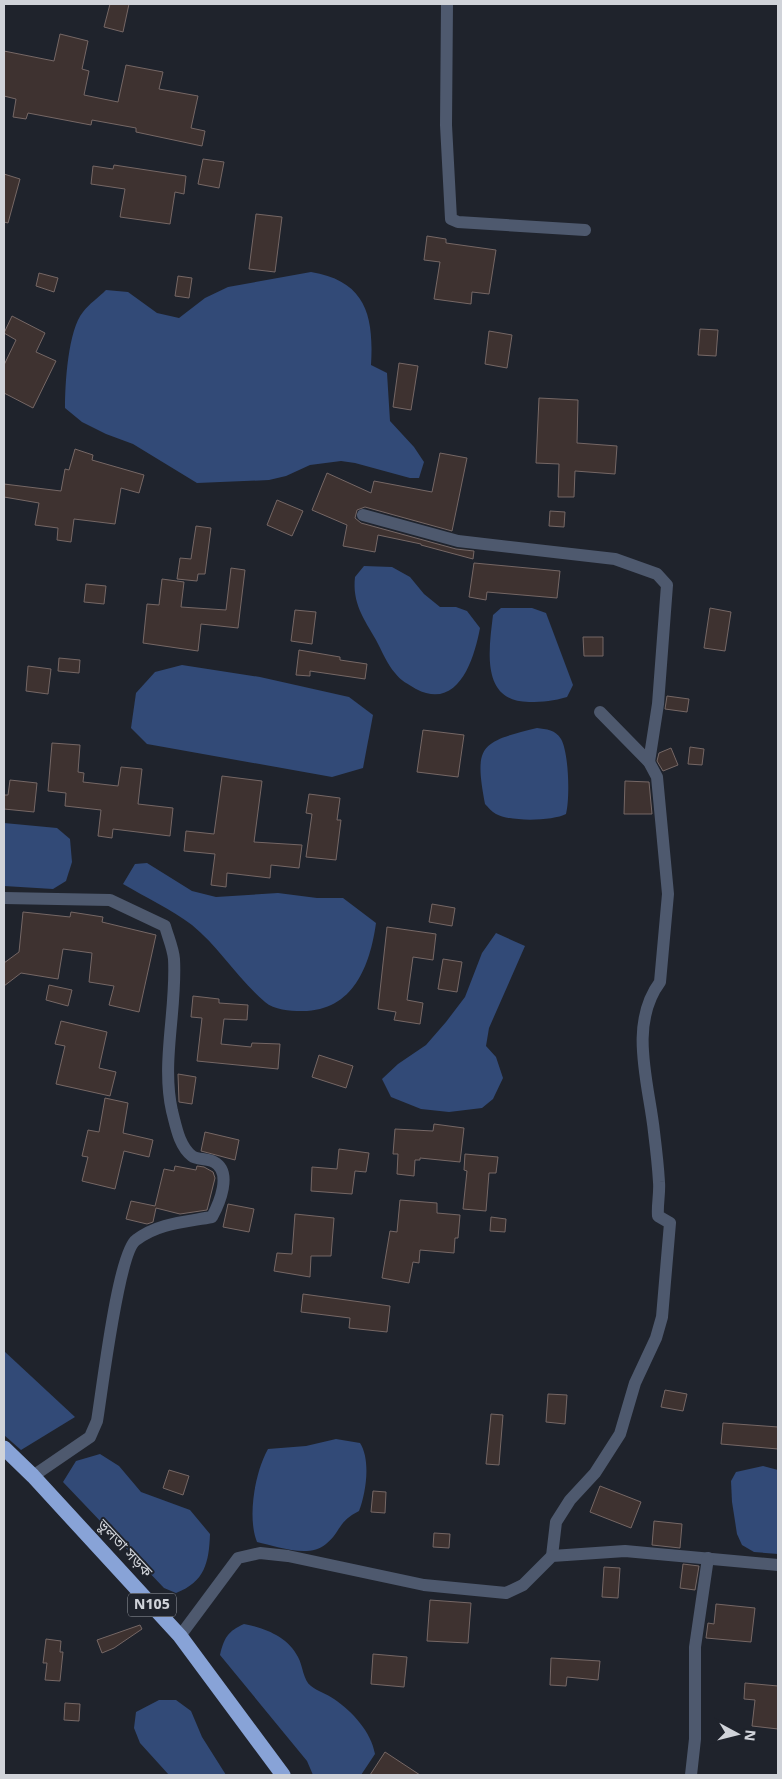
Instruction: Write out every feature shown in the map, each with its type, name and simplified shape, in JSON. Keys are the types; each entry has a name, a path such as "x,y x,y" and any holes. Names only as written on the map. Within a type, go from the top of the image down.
{"highway":[{"name":"ভুলতা সড়ক","path":"4,1448 33,1476 180,1636 283,1775"}],"street":[{"path":"447,4 446,126 451,219 458,222 585,230"},
{"path":"363,515 458,541 615,559 657,574 667,585 658,704 649,762"},
{"path":"180,1636 238,1558 260,1553 288,1556 424,1585 506,1593 523,1585 552,1556 556,1522 570,1500 595,1472 620,1434 634,1383 656,1338 662,1317 670,1222 657,1214 659,1182 643,1059 651,993 660,982 668,894 657,777 649,762 600,712"},
{"path":"4,898 52,901 110,900 165,926 174,958 169,1076 171,1106 178,1136 192,1156 214,1162 220,1169 223,1184 219,1204 212,1217 160,1226 135,1240 129,1247 120,1280 97,1422 90,1437 33,1476"},
{"path":"552,1556 625,1551 778,1565"},
{"path":"691,1775 695,1739 696,1647 708,1558"}],"water":[{"path":"311,272 344,283 355,292 363,304 371,331 371,365 387,373 390,421 414,447 424,462 419,478 410,478 341,461 310,465 286,476 269,480 197,483 133,444 106,434 82,422 65,408 67,372 74,331 83,312 106,290 128,292 157,313 179,318 205,298 228,287"},
{"path":"364,566 392,567 410,577 424,594 440,607 456,607 467,611 480,628 468,667 462,679 453,688 443,693 431,694 407,684 392,669 363,618 357,603 355,577"},
{"path":"501,608 532,608 546,613 573,685 567,697 529,702 513,700 502,693 495,683 491,671 490,657 493,615"},
{"path":"182,665 260,677 349,697 373,715 363,768 332,777 147,744 131,728 136,693 155,672"},
{"path":"537,728 554,732 561,739 564,746 568,776 566,814 552,818 531,820 502,817 485,804 480,769 482,758 486,749 503,737"},
{"path":"4,823 57,828 70,839 72,862 66,881 53,889 4,886"},
{"path":"147,863 192,891 216,897 278,893 317,898 343,898 376,923 369,955 356,984 334,1004 319,1009 287,1010 269,1005 255,993 211,943 192,925 167,908 123,884 135,864"},
{"path":"496,933 525,946 489,1028 486,1046 496,1057 503,1078 493,1099 482,1108 449,1112 421,1109 391,1097 382,1079 398,1064 426,1045 446,1022 465,997 482,953"},
{"path":"4,1351 75,1417 21,1450 4,1435"},
{"path":"336,1439 360,1443 363,1450 366,1477 364,1495 359,1511 343,1523 331,1540 311,1551 292,1550 257,1542 253,1520 254,1495 259,1470 268,1449 306,1446"},
{"path":"100,1454 119,1466 141,1492 190,1510 210,1534 208,1553 203,1570 199,1577 186,1588 176,1593 164,1588 63,1482 76,1461"},
{"path":"763,1466 778,1470 778,1554 754,1552 742,1545 737,1534 731,1481 736,1472"},
{"path":"244,1624 268,1631 288,1644 298,1657 308,1683 313,1688 341,1704 360,1723 370,1738 375,1754 361,1775 313,1775 307,1761 220,1655 223,1644 228,1636 234,1629"},
{"path":"159,1700 176,1700 191,1711 202,1737 226,1775 169,1775 140,1743 134,1728 136,1712"}],"building":[{"path":"110,4 129,4 123,32 104,27"},
{"path":"60,34 88,41 82,69 89,71 84,95 118,102 126,65 163,72 159,89 198,96 191,128 205,131 202,146 136,132 136,128 92,120 91,125 28,113 26,119 13,117 16,99 4,96 4,51 54,61"},
{"path":"203,159 224,162 219,188 198,184"},
{"path":"114,165 186,176 184,194 175,192 170,224 120,217 125,189 91,184 93,166 113,169"},
{"path":"4,174 20,179 8,223 4,222"},
{"path":"256,214 282,217 275,272 249,269"},
{"path":"427,236 446,239 446,243 496,250 489,294 472,292 471,304 434,299 440,262 424,260"},
{"path":"39,273 58,278 54,292 36,286"},
{"path":"178,276 192,278 189,298 175,296"},
{"path":"12,316 45,333 36,352 56,361 33,408 4,393 4,365 16,340 4,333"},
{"path":"700,329 718,330 716,356 698,355"},
{"path":"489,331 512,335 507,368 485,364"},
{"path":"399,363 418,366 411,410 393,407"},
{"path":"539,398 578,400 577,443 617,446 615,474 575,471 574,497 558,497 559,464 536,463"},
{"path":"75,449 93,455 92,460 144,475 139,493 121,488 115,524 74,519 71,542 57,540 58,528 35,525 39,503 4,497 4,484 61,491 65,469 69,470"},
{"path":"440,453 467,458 452,531 365,507 357,510 355,518 361,523 456,549 474,551 473,559 421,544 378,535 375,552 343,546 347,525 312,510 327,473 371,493 374,481 432,492"},
{"path":"277,500 303,511 292,536 267,525"},
{"path":"550,511 565,512 564,527 549,526"},
{"path":"196,526 211,528 205,574 198,574 197,581 177,579 180,558 191,559"},
{"path":"474,563 560,571 557,598 487,592 486,600 469,597"},
{"path":"231,568 245,570 238,628 201,624 198,651 143,643 147,604 159,605 162,579 184,582 181,607 226,610"},
{"path":"86,584 106,586 104,604 84,602"},
{"path":"710,608 731,612 725,651 704,648"},
{"path":"295,610 316,612 312,644 291,641"},
{"path":"583,637 603,637 603,656 584,656"},
{"path":"299,650 340,657 340,660 367,664 365,679 310,671 310,676 296,675"},
{"path":"59,658 80,660 79,673 58,671"},
{"path":"28,666 51,669 48,694 26,691"},
{"path":"667,696 689,699 687,712 665,709"},
{"path":"423,730 464,735 458,777 417,772"},
{"path":"52,743 80,745 78,772 84,773 83,782 118,786 121,767 142,769 138,804 173,808 170,836 113,829 112,838 98,836 101,810 65,806 66,793 48,791"},
{"path":"690,747 704,749 702,765 688,764"},
{"path":"671,748 678,765 663,771 657,761 659,753"},
{"path":"222,776 262,781 254,842 302,845 299,868 271,865 270,878 227,873 226,887 211,885 215,854 184,851 186,831 214,834"},
{"path":"10,780 37,783 34,812 4,809 4,795 8,795"},
{"path":"625,781 649,782 652,814 624,814"},
{"path":"309,794 340,798 337,820 341,820 336,860 306,857 312,814 306,813"},
{"path":"432,904 455,908 452,926 429,922"},
{"path":"23,912 70,917 71,912 103,917 102,922 156,935 139,1012 109,1005 114,986 89,982 92,953 63,949 58,979 21,973 4,986 4,963 19,952"},
{"path":"387,927 436,934 433,960 413,957 407,1000 423,1003 420,1024 394,1020 396,1012 378,1009"},
{"path":"443,959 462,962 457,992 438,989"},
{"path":"49,985 72,990 68,1006 46,1000"},
{"path":"193,996 219,999 219,1003 248,1005 247,1020 224,1019 221,1044 251,1047 252,1043 280,1044 278,1069 197,1061 202,1018 191,1017"},
{"path":"61,1021 107,1032 99,1068 116,1072 110,1096 56,1084 65,1046 55,1044"},
{"path":"319,1055 353,1066 346,1088 312,1077"},
{"path":"178,1074 196,1077 192,1104 179,1102"},
{"path":"105,1098 128,1103 123,1133 153,1140 149,1157 124,1151 115,1189 82,1181 88,1157 82,1156 88,1130 99,1132"},
{"path":"434,1124 464,1128 460,1162 420,1158 420,1160 415,1160 414,1176 397,1174 398,1154 393,1154 395,1129 433,1131"},
{"path":"205,1132 239,1140 235,1160 201,1151"},
{"path":"339,1149 369,1153 366,1172 355,1171 352,1194 311,1191 312,1167 337,1169"},
{"path":"465,1154 498,1157 496,1173 489,1173 486,1211 463,1209 467,1171 464,1170"},
{"path":"175,1166 196,1170 197,1166 204,1167 213,1172 215,1178 207,1210 180,1214 156,1208 153,1222 147,1224 126,1219 131,1201 155,1206 164,1169 174,1171"},
{"path":"400,1200 437,1203 437,1213 460,1215 458,1238 455,1238 454,1253 420,1250 419,1263 413,1262 409,1283 382,1278 390,1231 397,1232"},
{"path":"228,1204 254,1209 249,1232 223,1227"},
{"path":"295,1214 334,1218 331,1256 311,1256 310,1277 274,1271 277,1253 292,1254"},
{"path":"491,1217 506,1219 505,1232 490,1231"},
{"path":"303,1294 390,1306 387,1332 349,1328 350,1318 301,1312"},
{"path":"665,1390 687,1394 683,1411 661,1407"},
{"path":"548,1394 567,1395 565,1424 546,1422"},
{"path":"491,1414 503,1415 499,1465 486,1464"},
{"path":"723,1423 778,1427 778,1449 721,1444"},
{"path":"169,1470 189,1476 183,1495 163,1488"},
{"path":"600,1486 641,1502 631,1528 590,1512"},
{"path":"373,1491 386,1492 385,1513 371,1512"},
{"path":"654,1521 682,1524 680,1548 652,1545"},
{"path":"434,1533 450,1534 449,1548 433,1547"},
{"path":"683,1564 699,1566 695,1590 680,1588"},
{"path":"604,1567 620,1568 618,1598 602,1597"},
{"path":"430,1600 471,1603 468,1643 427,1641"},
{"path":"716,1604 755,1608 751,1642 706,1638 708,1623 714,1624"},
{"path":"140,1625 142,1629 114,1648 102,1653 97,1640"},
{"path":"46,1639 61,1641 60,1652 63,1652 60,1681 45,1680 47,1663 43,1663"},
{"path":"373,1654 407,1657 404,1687 371,1684"},
{"path":"551,1658 600,1661 598,1680 567,1677 566,1686 550,1685"},
{"path":"745,1683 778,1686 778,1729 752,1726 755,1700 744,1699"},
{"path":"65,1703 80,1704 79,1721 64,1720"},
{"path":"385,1752 420,1775 370,1775"}]}
